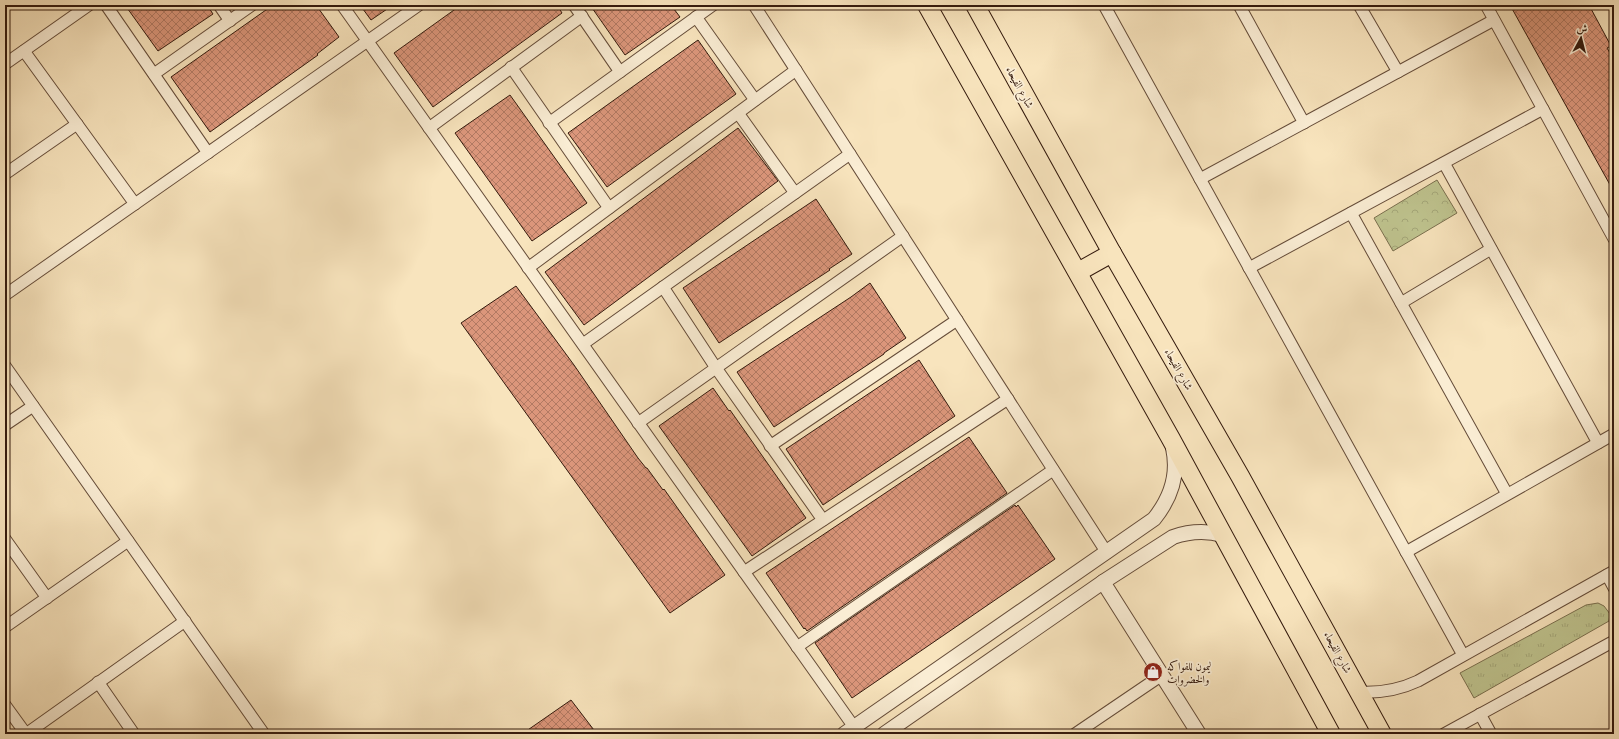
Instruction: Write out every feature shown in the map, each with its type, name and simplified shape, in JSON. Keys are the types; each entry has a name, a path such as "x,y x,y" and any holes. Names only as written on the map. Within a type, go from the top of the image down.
{"highway":[{"path":"927,5 1171,439 1331,734"},
{"name":"شارع الفيحاء","path":"975,5 1112,253 1240,476 1382,734"},
{"path":"1078,272 1112,253"}],"street":[{"path":"5,64 89,5"},
{"path":"106,5 208,153"},
{"path":"219,5 230,21"},
{"path":"154,74 252,5"},
{"path":"342,5 797,646 849,730 1107,553 1154,519 1161,510 1172,488 1175,476 1175,464 1171,439"},
{"path":"5,295 419,5"},
{"path":"574,5 620,72"},
{"path":"549,123 713,5"},
{"path":"754,5 1107,553"},
{"path":"1104,5 1463,655"},
{"path":"1239,5 1304,123"},
{"path":"1360,5 1398,72"},
{"path":"1486,5 1614,239"},
{"path":"429,128 582,16"},
{"path":"696,17 755,100"},
{"path":"1200,179 1494,20"},
{"path":"24,51 135,204"},
{"path":"511,68 609,208"},
{"path":"528,268 796,70"},
{"path":"1249,268 1543,109"},
{"path":"738,112 796,193"},
{"path":"5,174 77,124"},
{"path":"583,344 850,154"},
{"path":"1444,163 1598,443"},
{"path":"1351,213 1507,494"},
{"path":"638,423 903,236"},
{"path":"1401,303 1491,249"},
{"path":"662,287 716,368 823,520"},
{"path":"770,446 957,320"},
{"path":"5,366 264,734"},
{"path":"744,572 1008,399"},
{"path":"5,425 33,406"},
{"path":"1406,552 1614,434"},
{"path":"797,646 1053,470"},
{"path":"892,732 963,679 1103,582 1173,537 1198,531 1223,535"},
{"path":"5,539 47,598"},
{"path":"5,627 128,541"},
{"path":"1360,692 1375,693 1404,688 1610,573 1614,588"},
{"path":"1103,582 1199,734"},
{"path":"5,705 26,734 185,621"},
{"path":"1444,734 1614,641"},
{"path":"950,660 963,679"},
{"path":"1075,734 1162,675"},
{"path":"98,682 134,734"},
{"path":"1480,714 1491,734"}],"green space":[{"path":"1437,180 1457,213 1393,251 1374,218"},
{"path":"1598,603 1604,606 1610,614 1609,621 1474,698 1460,673 1586,605"}],"building":[{"path":"125,5 207,5 213,14 158,51"},
{"path":"273,5 316,5 339,37 317,54 318,55 210,132 171,77"},
{"path":"360,5 393,5 371,20"},
{"path":"461,5 557,5 562,13 433,107 394,53"},
{"path":"590,5 671,5 680,17 625,55"},
{"path":"1510,5 1589,5 1611,46 1607,48 1614,60 1614,192"},
{"path":"698,40 736,94 607,187 568,133"},
{"path":"510,95 587,203 532,241 455,133"},
{"path":"738,128 778,181 584,325 545,272"},
{"path":"816,199 852,254 719,343 683,288"},
{"path":"870,283 906,338 774,427 737,372"},
{"path":"516,286 574,365 638,458 663,490 664,489 725,575 670,613 461,323"},
{"path":"919,360 955,416 823,505 786,449"},
{"path":"713,388 806,518 752,556 659,426"},
{"path":"969,437 1007,493 807,631 805,628 804,629 766,573"},
{"path":"1015,505 1016,507 1018,505 1055,559 852,698 815,643"},
{"path":"571,700 597,734 522,734"}],"place":[{"name":"ليمون للفواكه والخضروات","path":"1153,672"}]}
